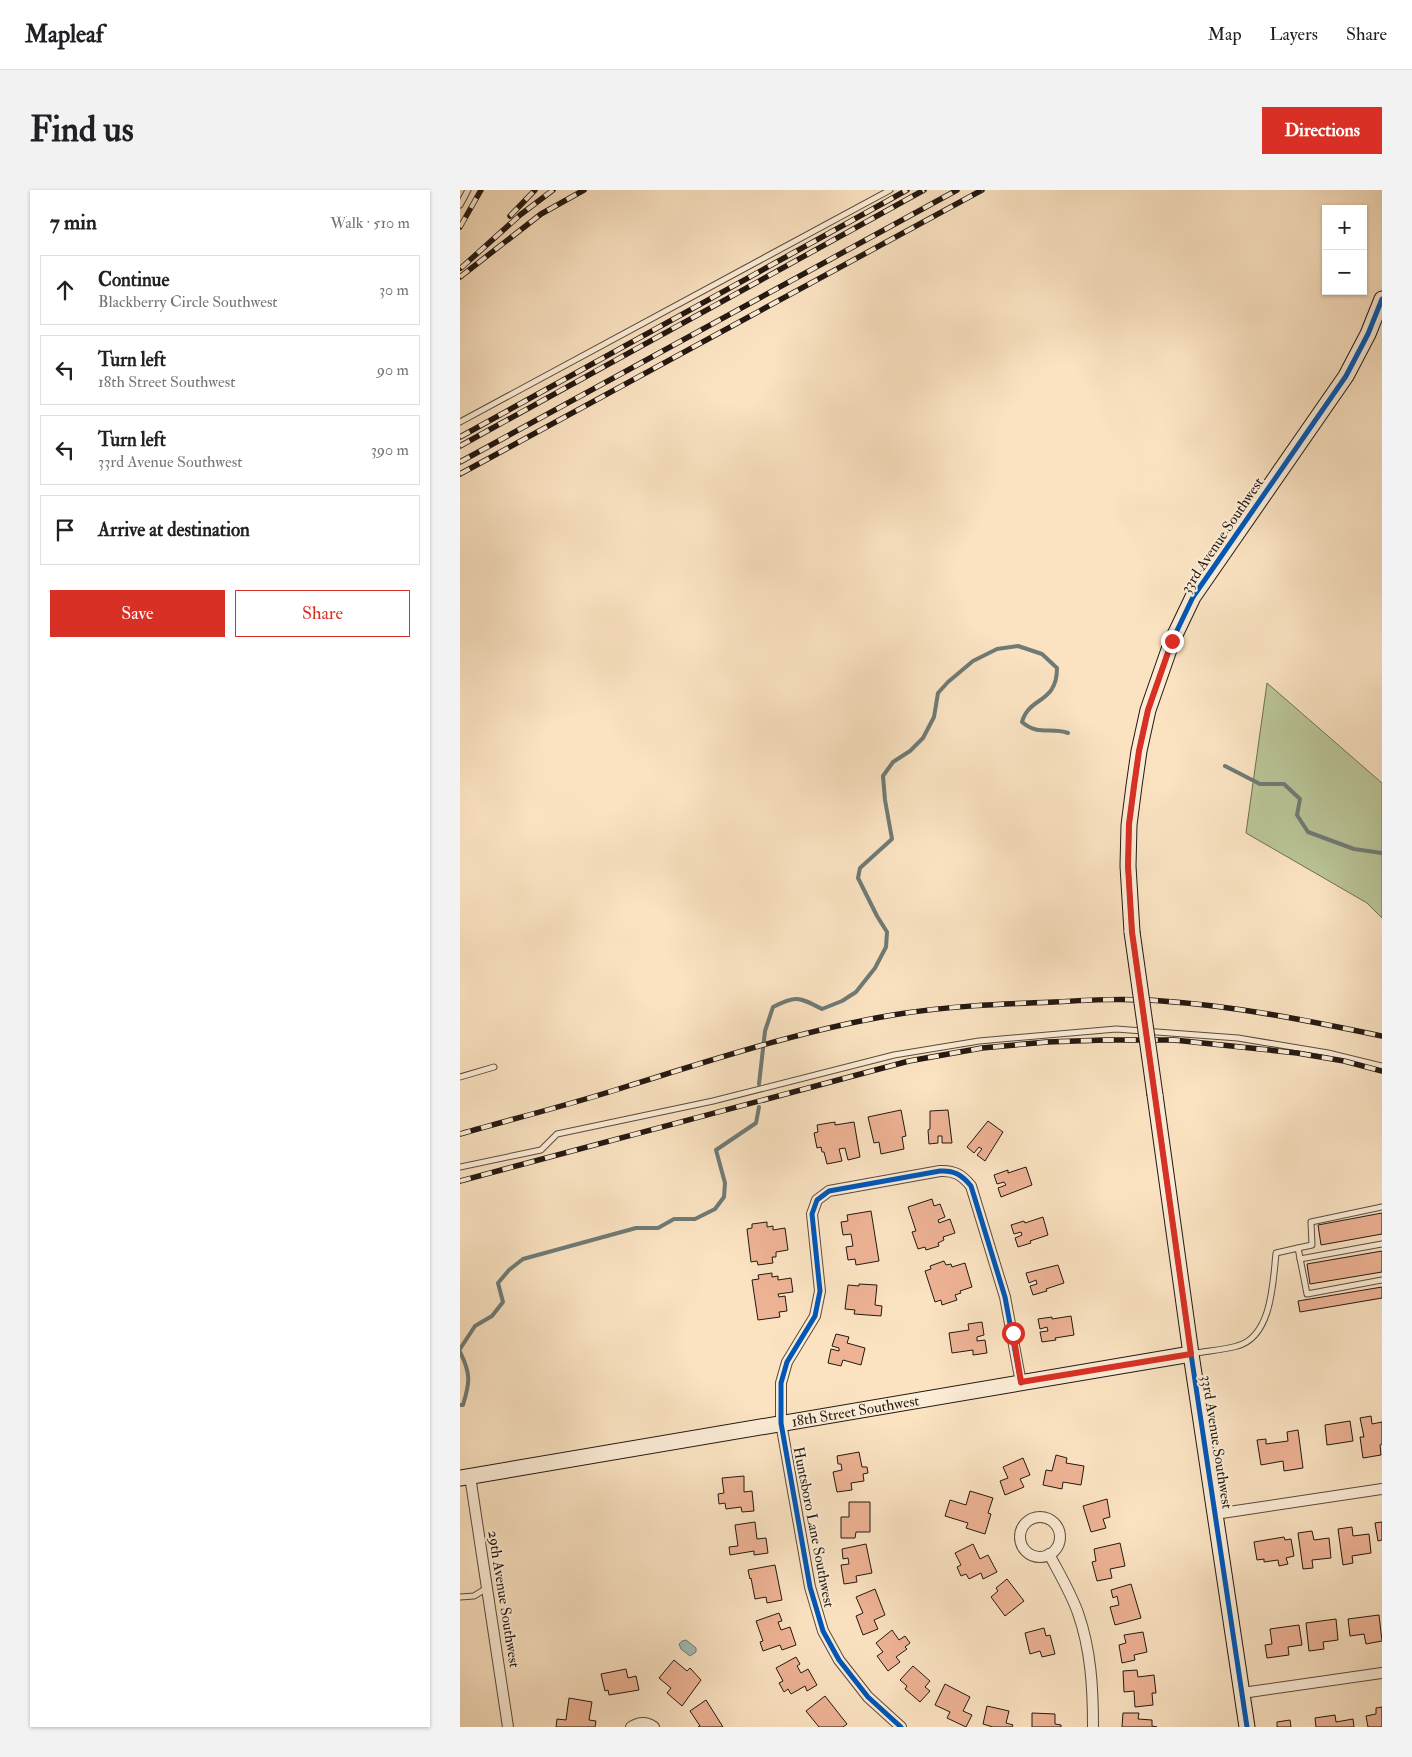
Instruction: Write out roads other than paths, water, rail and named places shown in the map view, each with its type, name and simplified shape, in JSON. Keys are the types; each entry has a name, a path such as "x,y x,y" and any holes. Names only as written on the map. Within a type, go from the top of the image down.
{"street":[{"name":"33rd Avenue Southwest","path":"1247,1727 1191,1354 1132,932 1128,858 1129,824 1139,751 1148,710 1172,641 1193,597 1346,376 1368,334 1382,299"},
{"name":"Huntsboro Lane Southwest","path":"901,1727 868,1697 839,1660 823,1631 810,1587 781,1423 781,1383 787,1362 815,1316 820,1291 812,1214 817,1200 829,1191 940,1171 951,1170 962,1176 971,1186 1005,1297 1021,1382"},
{"name":"18th Street Southwest","path":"465,1477 1191,1354"},
{"name":"29th Avenue Southwest","path":"465,1477 487,1588 508,1727"},
{"path":"1215,1514 1382,1489"},
{"path":"1049,1554 1078,1612 1088,1649 1093,1688 1093,1727"},
{"path":"1242,1693 1382,1673"},
{"path":"631,1727 647,1723 654,1727"}],"lane":[{"path":"460,205 468,190"},
{"path":"460,422 890,190"},
{"path":"460,1167 541,1150 556,1134 713,1101 894,1055 980,1041 1116,1029 1238,1038 1328,1053 1382,1066"},
{"path":"460,1077 494,1067"},
{"path":"1191,1354 1239,1346 1256,1335 1271,1302 1276,1253 1312,1245 1311,1222 1382,1207"},
{"path":"1300,1259 1382,1244"},
{"path":"1298,1248 1307,1294 1382,1280"},
{"path":"460,1597 474,1596 487,1588"}],"water":[{"path":"686,1640 696,1648 696,1652 690,1656 681,1649 679,1644"}],"waterway":[{"path":"759,1084 765,1031 773,1007 793,999 808,1002 822,1009 842,1001 856,992 875,968 886,947 887,932 858,878 860,868 892,839 883,776 893,762 910,751 923,738 934,717 938,693 973,661 997,649 1018,646 1042,654 1057,668 1053,688 1030,708 1022,722 1034,729 1068,733"},
{"path":"1225,766 1260,784 1284,784 1300,799 1297,815 1308,832 1354,849 1382,853"},
{"path":"460,1349 475,1326 492,1316 503,1302 498,1283 509,1270 523,1259 636,1228 658,1228 674,1219 695,1219 715,1209 724,1197 725,1183 716,1150 756,1123 759,1107"},
{"path":"460,1352 468,1372 467,1390 463,1405 460,1405"}],"railway":[{"path":"460,227 481,190"},
{"path":"510,216 535,190"},
{"path":"461,268 520,215 553,190"},
{"path":"460,277 541,214 584,190"},
{"path":"460,437 907,190"},
{"path":"460,446 924,190"},
{"path":"460,462 957,190"},
{"path":"460,474 982,190"},
{"path":"460,1134 586,1099 793,1037 859,1021 933,1009 1121,999 1148,1000 1245,1010 1382,1036"},
{"path":"460,1181 909,1061 982,1048 1047,1042 1174,1040 1297,1053 1344,1061 1382,1071"}]}
